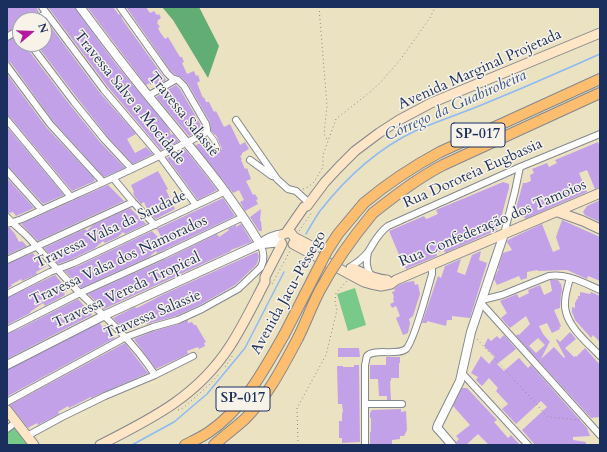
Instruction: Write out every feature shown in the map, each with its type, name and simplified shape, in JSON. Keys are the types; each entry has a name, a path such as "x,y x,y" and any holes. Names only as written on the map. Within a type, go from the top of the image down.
{"highway":[{"name":"Avenida Jacu-Pêssego","path":"185,445 209,432 230,414 247,395 264,370 284,335 327,251 338,234 364,203 393,180 434,155 600,79"},
{"name":"Avenida Jacu-Pêssego","path":"214,445 246,418 276,378 298,338 320,290 334,266 354,236 373,213 417,180 436,168 600,93"}],"main road":[{"name":"Avenida Marginal Projetada","path":"100,445 150,419 171,406 204,379 230,347 242,327 304,207 310,206 325,182 355,151 399,120 431,103 600,33"},
{"name":"Rua Confederação dos Tamoios","path":"289,238 371,284 381,286 391,284 396,280 600,194"},
{"path":"558,212 584,221 600,229"},
{"name":"Rua Confederação dos Tamoios","path":"289,238 372,277 384,280 396,280"},
{"path":"7,410 34,445"}],"street":[{"name":"Travessa Salassiê","path":"80,7 148,96 188,142 226,191 260,244"},
{"path":"120,7 167,73 186,89 206,124 207,131 214,140 218,149"},
{"name":"Travessa Salve a Mocidade","path":"52,21 104,90 160,156 196,205"},
{"path":"36,52 104,139 132,169"},
{"path":"7,66 50,124 103,182"},
{"path":"148,96 174,80"},
{"path":"7,120 71,197"},
{"path":"236,120 277,179"},
{"path":"10,223 113,178 188,142 207,131"},
{"name":"Rua Doroteia Eugbassia","path":"350,267 358,262 368,252 380,232 388,226 600,134"},
{"path":"250,160 277,179 288,190 296,191 310,206"},
{"path":"452,445 437,428 460,380 471,332 504,234 520,168"},
{"path":"7,171 42,210"},
{"path":"113,178 155,225"},
{"name":"Travessa Valsa da Saudade","path":"7,294 50,272 74,263 226,191"},
{"path":"7,260 133,202"},
{"name":"Travessa Valsa dos Namorados","path":"7,330 80,293 164,255 243,216"},
{"path":"7,217 10,223 25,234 80,293 105,315 126,337 155,375"},
{"name":"Travessa Vereda Tropical","path":"7,365 105,315 260,244 273,236 289,238"},
{"name":"Travessa Salassie","path":"7,402 126,337 189,315 238,289 263,263 263,251 260,244"},
{"path":"368,252 366,260 367,269 372,277"},
{"path":"365,445 365,365 367,356 378,352 400,352 407,348 415,330 432,274 432,265"},
{"path":"482,302 549,276 556,275 570,278 600,290"},
{"path":"570,278 565,311 568,319 573,328 600,356"},
{"path":"482,302 600,435"},
{"path":"27,436 105,396 155,375 193,356"},
{"path":"462,373 528,445"},
{"path":"366,404 402,404"},
{"path":"7,429 16,422"}],"path":[{"path":"319,7 327,106 324,134 328,141"},
{"path":"296,191 308,187 314,182 323,167 323,155 336,119 380,83 400,60 430,18 435,7"},
{"path":"289,238 310,206"},
{"path":"298,445 297,408 326,354 336,310 336,293 348,279"},
{"path":"471,332 548,417 580,420 585,418"}],"green space":[{"path":"162,7 199,7 219,46 208,78 173,20"},
{"path":"355,288 366,325 348,331 337,294"},
{"path":"13,425 29,445 7,445 7,431"}],"building":[{"path":"7,7 36,7 39,12 12,12 12,29 7,32"},
{"path":"48,7 75,7 115,63 169,129 171,135 173,134 179,142 161,150 108,87"},
{"path":"87,7 113,7 119,15 120,14 122,19 166,80 156,86 154,83 146,85"},
{"path":"126,7 146,7 150,13 154,11 157,15 159,14 161,18 157,21 157,23 160,27 158,28 160,32 165,39 168,37 180,57 182,57 184,62 182,63 187,74 194,71 196,76 198,75 200,81 197,83 203,98 204,97 206,102 209,102 214,112 216,111 224,127 230,124 240,145 245,142 249,149 240,156 251,179 246,181 253,195 255,194 258,199 256,200 258,204 245,211 240,202 244,200 239,190 233,193 196,146 207,140 214,153 220,152 222,149 216,135 211,131 210,122 188,84 181,77 174,74 170,70"},
{"path":"52,28 100,93 136,134 127,139 135,153 146,147 153,154 133,164 107,136 42,52 52,52"},
{"path":"12,38 12,52 30,52 100,142 125,168 104,177 53,121 11,63 7,61 7,41"},
{"path":"7,74 46,127 93,177 95,181 72,191 8,116"},
{"path":"176,85 180,89 202,127 202,129 189,136 156,97"},
{"path":"7,127 64,195 43,204 10,168 7,167"},
{"path":"598,142 600,147 600,187 595,189 587,170 579,173 587,192 525,219 524,216 522,217 521,214 515,212 523,183 531,181 530,175 534,173 532,169 547,163 549,167 557,163 555,160"},
{"path":"185,149 217,190 198,200 167,158"},
{"path":"158,171 168,189 166,190 175,209 156,219 149,213 144,202 141,204 135,197 131,185"},
{"path":"7,178 34,208 16,216 13,212 7,213"},
{"path":"503,182 509,184 509,188 501,218 493,221 497,230 445,253 444,250 436,253 437,256 406,269 389,231 424,216 426,219 429,218 438,214 436,210"},
{"path":"108,185 124,201 38,241 21,224"},
{"path":"223,198 235,216 162,251 157,253 156,251 149,257 81,288 65,271 152,231 165,244 157,229"},
{"path":"600,200 600,222 585,215 583,212 587,206"},
{"path":"130,208 146,224 125,234 123,232 118,237 105,243 103,241 95,248 58,264 44,248 85,229 87,231 93,225"},
{"path":"261,209 260,221 262,231 259,231 250,217"},
{"path":"562,220 600,237 600,281 588,276 587,279 567,270 537,270 527,272 527,278 521,280 519,276 497,285 494,279 499,270 498,268 503,253 512,250 507,242 508,240 542,224 553,252 560,249 556,237"},
{"path":"241,224 252,242 231,250 104,309 88,294 217,234 219,237 229,230 228,229"},
{"path":"7,228 10,228 19,242 22,241 27,246 7,255"},
{"path":"481,251 479,260 487,263 470,318 452,316 452,320 447,320 446,326 427,321 427,323 422,323 438,276 441,278 445,266 461,259 457,272 465,275 472,255"},
{"path":"257,252 259,256 257,264 235,285 200,305 176,316 147,324 146,322 126,330 113,318 135,307 139,307"},
{"path":"33,253 35,256 37,255 39,259 41,259 47,266 36,272 37,274 22,281 21,279 7,289 7,264"},
{"path":"55,275 66,288 67,291 64,293 65,295 45,306 43,303 30,313 7,325 7,298"},
{"path":"550,280 559,281 560,284 561,283 562,291 560,308 554,310 561,326 559,328 560,329 552,333 547,323 539,326 543,334 550,341 541,359 554,347 564,358 565,357 556,340 557,339 560,342 570,332 576,339 565,348 574,357 576,357 585,348 600,365 600,417 591,418 516,336 530,324 526,316 510,328 501,318 507,313 500,301 517,294 519,298 529,293 528,290 540,285 544,295 552,291","holes":["538,338 545,345 536,353 529,346"]},
{"path":"414,281 415,285 418,284 420,294 413,316 409,319 410,323 408,333 403,335 396,318 400,316 396,306 392,308 390,304 394,302 392,292 395,291 394,289 399,285"},
{"path":"580,292 590,294 591,292 600,296 600,342 593,335 591,338 575,320 572,307 575,308 575,303 578,296 580,296"},
{"path":"78,299 92,315 7,359 7,334"},
{"path":"188,320 188,323 192,322 196,325 206,342 204,343 205,346 199,349 198,347 187,351 188,354 156,369 134,339"},
{"path":"100,323 102,327 105,325 115,338 8,396 7,395 7,370"},
{"path":"504,335 516,349 497,364 504,371 519,358 528,368 531,365 587,428 590,436 573,437 573,440 586,442 586,445 535,445 522,430 547,407 541,401 516,424 502,409 508,404 496,391 498,388 489,378 482,386 476,380 478,377 471,373 481,356 489,364 495,357 484,346 488,338 491,341 497,336 500,339"},
{"path":"125,343 148,373 69,408 68,406 58,412 59,414 38,425 37,423 28,428 10,405"},
{"path":"338,348 359,348 360,357 338,357"},
{"path":"386,357 400,357 399,378 391,378 390,381 391,400 387,400 387,396 379,396 378,379 370,379 370,365 386,365"},
{"path":"354,365 359,365 360,442 342,443 342,438 339,438 339,421 342,421 343,412 342,404 338,404 337,366 354,367"},
{"path":"462,388 467,388 497,420 494,422 508,438 511,435 520,445 489,445 478,434 466,445 459,445 456,442 459,439 456,436 470,425 453,406"},
{"path":"401,409 401,412 406,411 407,430 404,436 400,436 400,439 392,440 392,445 370,445 370,413 372,410"}],"waterway":[{"name":"Córrego da Guabirobeira","path":"306,234 320,211 351,176 375,156 401,138 600,54"},
{"name":"Córrego da Guabirobeira","path":"132,445 174,422 207,394 245,348 284,272"}]}
